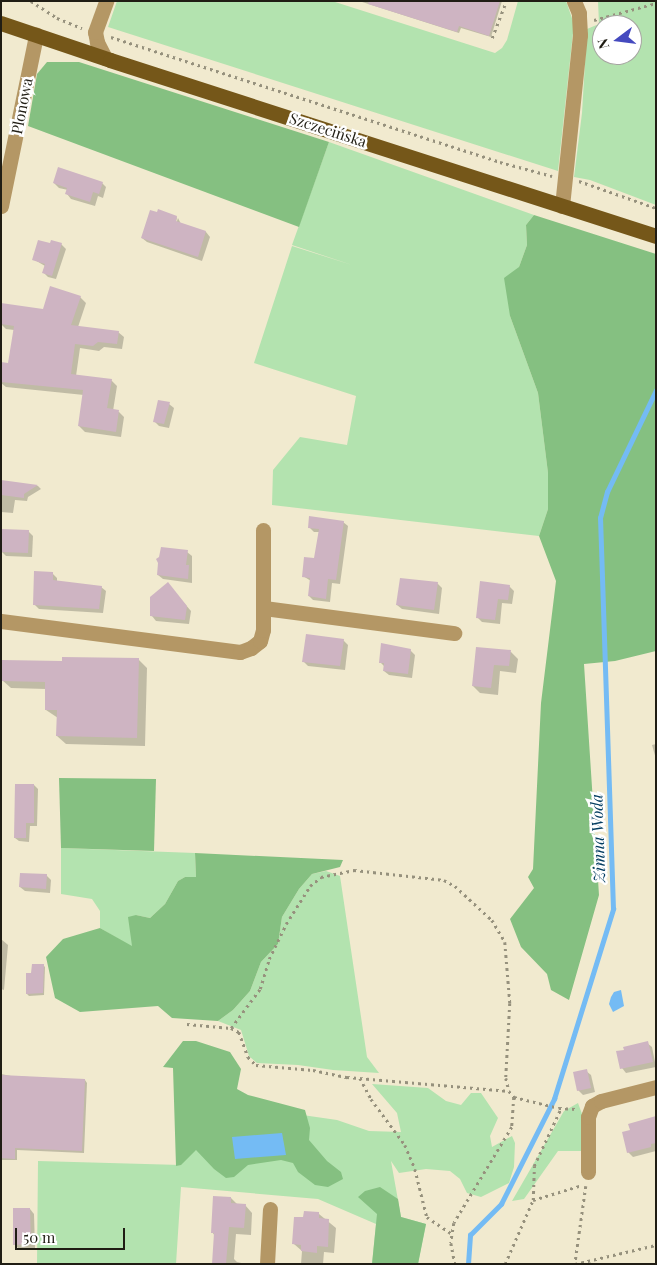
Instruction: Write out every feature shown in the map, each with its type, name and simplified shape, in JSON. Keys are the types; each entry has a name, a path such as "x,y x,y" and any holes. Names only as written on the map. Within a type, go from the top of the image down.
{"main road":[{"name":"Szczecińska","path":"1,22 105,58 656,236"}],"street":[{"path":"105,58 97,42 95,32 106,1"},
{"path":"562,206 581,23 574,1"},
{"path":"72,47 95,32"},
{"name":"Plonowa","path":"1,206 36,35"},
{"path":"1,621 240,652 251,648 260,641 263,630 263,530"},
{"path":"264,608 454,632"},
{"path":"587,1178 588,1117 592,1106 601,1101 656,1087"},
{"path":"267,1264 270,1209"}],"path":[{"path":"31,1 64,22 500,162 595,185 656,208"},
{"path":"492,38 506,1"},
{"path":"645,1 645,6"},
{"path":"581,23 656,4"},
{"path":"231,1028 260,989 269,959 286,924 310,886 321,877 354,870 444,880 455,886 492,920 505,942 510,1003 506,1078 509,1091 514,1097 560,1108 534,1166 533,1200 505,1264"},
{"path":"186,1024 231,1028 239,1032 248,1057 256,1065 360,1078 509,1091"},
{"path":"360,1078 371,1099 405,1145 415,1169 427,1217 452,1234"},
{"path":"455,1264 452,1234 454,1223 512,1127 514,1097"},
{"path":"533,1200 587,1178"},
{"path":"587,1178 575,1264 656,1245"}],"green space":[{"path":"117,1 332,1 495,53 502,48 507,40 518,1 566,1 574,24 558,171 108,27"},
{"path":"598,1 656,1 656,205 590,180 574,177 582,113 587,29 592,27 592,65 642,65 642,15 599,15"},
{"path":"47,62 79,62 329,142 299,227 28,126 37,74"},
{"path":"329,142 534,215 526,225 527,245 519,267 510,316 538,393 548,473 548,509 539,536 272,505 273,470 300,437 347,445 356,396 254,363 292,246 352,265 292,245"},
{"path":"534,215 656,254 656,651 615,661 584,664 599,895 569,1000 551,990 547,974 521,947 510,919 534,888 528,877 533,869 541,703 556,581 539,536 548,509 548,473 538,393 510,316 504,278 519,267 527,245 526,225"},
{"path":"59,778 156,779 154,851 61,848"},
{"path":"61,848 195,853 196,877 185,877 178,881 165,904 150,918 136,915 132,947 100,928 100,911 92,899 61,894"},
{"path":"195,853 343,860 340,867 312,874 299,889 282,917 278,944 261,962 250,991 233,1010 218,1021 172,1018 158,1006 80,1012 55,998 46,957 63,939 100,928 132,946 128,917 136,915 150,918 165,904 178,881 185,877 196,877"},
{"path":"326,871 340,876 367,1057 379,1073 257,1063 249,1056 241,1030 218,1021 233,1010 250,991 261,962 278,944 282,917 299,889 312,874"},
{"path":"183,1041 196,1041 230,1052 241,1069 237,1089 248,1095 305,1110 310,1128 309,1140 327,1161 341,1172 343,1179 328,1187 315,1185 298,1172 293,1163 281,1160 248,1165 234,1177 226,1178 214,1169 196,1150 181,1165 176,1166 173,1068 163,1067"},
{"path":"372,1084 428,1088 446,1101 461,1105 471,1093 481,1093 498,1118 490,1136 492,1147 512,1136 515,1143 514,1167 509,1183 481,1197 467,1193 460,1179 450,1171 426,1169 399,1173 391,1161 401,1217 426,1224 418,1264 372,1264 376,1224 318,1199 181,1187 176,1264 37,1264 38,1161 181,1165 186,1098 337,1120 369,1131 401,1132 397,1113"},
{"path":"578,1103 582,1114 583,1151 558,1151 524,1199 512,1201 564,1111"},
{"path":"380,1187 398,1199 401,1217 426,1224 418,1264 372,1264 377,1214 358,1197 365,1191"}],"water":[{"path":"621,990 624,1006 613,1012 609,1004 611,997 614,992"},
{"path":"282,1133 286,1155 235,1159 232,1137"}],"building":[{"path":"369,1 500,1 489,36 459,26 457,32 368,4"},
{"path":"58,167 103,182 99,194 93,192 90,202 65,194 67,188 53,183"},
{"path":"158,209 177,216 176,221 206,231 198,257 141,238 150,210 157,212"},
{"path":"38,240 50,243 51,240 62,243 52,276 42,273 45,264 32,260"},
{"path":"50,286 81,296 71,325 119,331 117,344 98,342 93,346 75,344 71,374 112,379 107,408 119,410 116,432 78,426 83,390 1,382 1,362 8,363 14,326 1,324 1,303 43,309"},
{"path":"158,400 170,402 164,424 153,422"},
{"path":"1,480 38,485 24,494 24,498 1,495"},
{"path":"309,516 344,521 336,580 328,579 326,599 308,596 310,578 302,577 304,557 314,558 319,529 308,528"},
{"path":"1,529 29,530 28,553 1,552"},
{"path":"161,547 188,550 186,565 189,565 188,579 157,575 158,563 156,559 159,557"},
{"path":"34,571 53,572 53,580 102,586 99,609 33,605"},
{"path":"400,578 438,582 434,610 396,605"},
{"path":"480,581 510,585 508,600 498,599 495,620 476,618"},
{"path":"168,582 187,606 185,620 150,616 150,597"},
{"path":"306,634 344,639 340,666 302,662"},
{"path":"381,643 411,649 408,674 383,671 384,663 379,663"},
{"path":"476,647 511,650 509,666 494,665 491,688 472,686"},
{"path":"62,657 139,658 137,738 56,736 57,710 45,710 45,682 1,681 2,660 62,661"},
{"path":"15,784 34,784 34,823 26,823 26,838 14,838"},
{"path":"20,873 47,874 46,889 19,887"},
{"path":"32,964 44,964 43,993 26,994 26,973 31,973"},
{"path":"648,1041 653,1062 620,1069 616,1051 624,1050 623,1047"},
{"path":"587,1069 591,1088 577,1091 573,1072"},
{"path":"1,1075 85,1079 82,1151 15,1148 15,1159 1,1158"},
{"path":"656,1116 656,1143 651,1144 651,1147 627,1153 622,1132 630,1130 628,1124"},
{"path":"213,1196 231,1197 231,1203 246,1204 244,1228 229,1227 226,1264 212,1264 214,1233 211,1233"},
{"path":"13,1208 30,1208 31,1244 13,1245"},
{"path":"304,1211 319,1212 319,1218 329,1219 328,1247 317,1246 317,1253 301,1251 301,1245 292,1244 294,1217 303,1217"}],"waterway":[{"name":"Zimna Woda","path":"468,1264 470,1235 501,1204 554,1099 613,909 600,518 607,492 656,390"}]}
